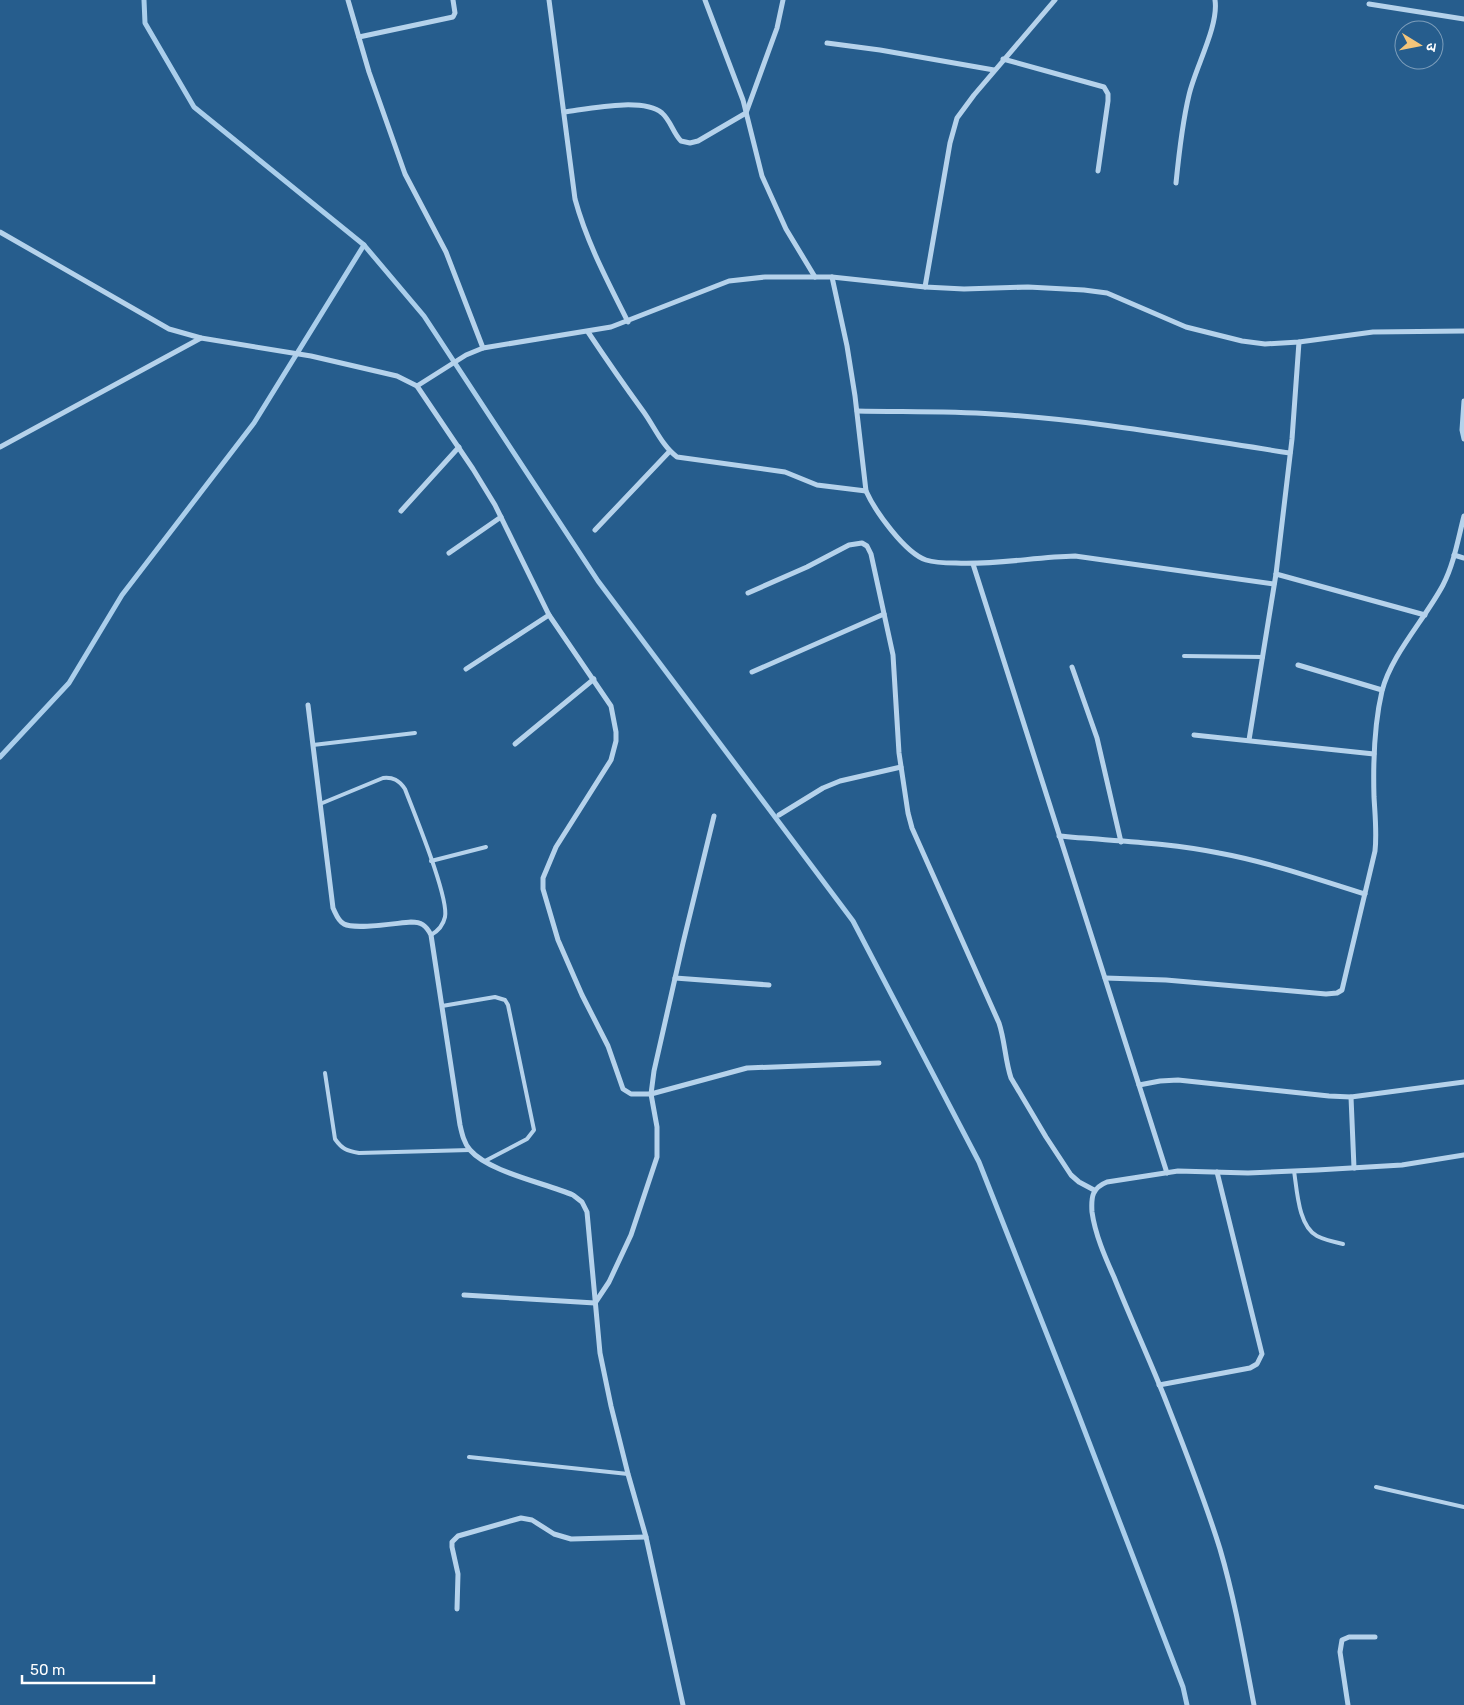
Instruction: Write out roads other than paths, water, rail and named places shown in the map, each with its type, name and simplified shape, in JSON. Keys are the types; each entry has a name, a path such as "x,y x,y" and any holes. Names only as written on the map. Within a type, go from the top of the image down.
{"street":[{"path":"348,0 369,72 405,174 446,252 483,348"},
{"path":"359,37 453,17 455,13 453,0"},
{"path":"548,0 575,199 582,224 628,322"},
{"path":"705,0 728,57 746,113 762,176 786,229 815,277"},
{"path":"564,112 644,105 661,112 681,142 690,144 721,129 746,113 777,28 784,0"},
{"path":"925,287 950,143 957,118 974,94 1055,0"},
{"path":"1176,182 1181,137 1189,94 1213,22 1215,0"},
{"path":"1369,4 1464,19"},
{"path":"827,43 994,70"},
{"path":"1004,59 1104,87 1108,94 1108,101 1098,171"},
{"path":"0,232 169,329 201,338 311,356 397,376 417,386 495,505 549,615 611,706 616,732 614,751 606,768 556,847 543,878 543,889 558,940 582,995 608,1046 625,1091 631,1094 651,1094 747,1068 879,1063"},
{"path":"417,386 466,355 483,348 588,332 628,322 729,281 765,277 832,277 925,287 964,289 1028,287 1107,293 1186,327 1242,341 1265,344 1299,342 1373,332 1464,331"},
{"path":"832,277 847,346 866,491 885,522 912,552 925,560 973,564 1050,556 1075,556 1274,584"},
{"path":"588,332 623,386 670,452 677,457 784,472 817,485 866,491"},
{"path":"1,445 201,338"},
{"path":"1249,740 1276,574 1290,453 1299,342"},
{"path":"1464,401 1462,430 1464,439"},
{"path":"857,411 992,414 1037,418 1142,430 1290,453"},
{"path":"401,511 458,447"},
{"path":"595,530 670,452"},
{"path":"1105,978 1175,981 1326,994 1337,993 1343,987 1375,851 1374,754 1376,725 1382,690 1388,672 1425,616 1443,584 1454,556 1464,516"},
{"path":"450,553 500,517"},
{"path":"748,593 807,567 849,545 862,543 867,546 871,554 893,655 904,795 912,828 999,1023 1011,1078 1071,1175 1094,1190"},
{"path":"1454,556 1464,558"},
{"path":"973,564 1167,1173"},
{"path":"1276,574 1425,616"},
{"path":"752,672 884,614"},
{"path":"466,669 549,615"},
{"path":"1298,665 1382,690"},
{"path":"1072,667 1097,738 1114,804 1121,842"},
{"path":"515,744 594,679"},
{"path":"308,705 333,908 337,918 344,924 354,927 411,922 426,926 431,935 460,1125 464,1140 470,1150 485,1162 567,1193 582,1202 587,1212 600,1353 611,1406 646,1537 683,1705"},
{"path":"1194,736 1374,754"},
{"path":"779,815 823,788 840,781 901,767"},
{"path":"594,1302 609,1282 631,1235 656,1158 657,1127 651,1094 654,1071 714,816"},
{"path":"1059,836 1218,852 1365,894"},
{"path":"675,978 769,985"},
{"path":"1139,1085 1178,1080 1351,1097 1464,1082"},
{"path":"1351,1097 1354,1168"},
{"path":"1254,1705 1236,1611 1220,1550 1206,1507 1159,1385 1102,1249 1092,1214 1094,1190 1107,1182 1178,1171 1294,1171 1354,1168 1402,1165 1464,1154"},
{"path":"1457,1156 1464,1160"},
{"path":"1159,1385 1250,1368 1257,1364 1262,1354 1218,1172"},
{"path":"464,1295 594,1302"},
{"path":"457,1609 458,1574 452,1542 458,1536 520,1518 532,1520 554,1534 571,1539 646,1537"},
{"path":"1348,1705 1340,1652 1342,1640 1349,1637 1375,1637"}],"lane":[{"path":"1184,656 1263,656"},
{"path":"313,745 415,733"},
{"path":"320,804 383,778 396,779 405,789 443,898 445,916 440,929 431,935"},
{"path":"431,861 486,847"},
{"path":"442,1006 496,997 505,1000 508,1005 534,1130 527,1139 485,1162"},
{"path":"325,1073 335,1139 347,1151 359,1153 470,1150"},
{"path":"1294,1171 1298,1200 1306,1226 1317,1236 1343,1244"},
{"path":"469,1457 628,1474"},
{"path":"1376,1487 1464,1507"}],"waterway":[{"path":"144,0 145,23 194,107 364,245 424,316 598,581 853,921 979,1162 1183,1687 1187,1705"},
{"path":"0,757 69,683 122,595 254,423 364,245"}]}
